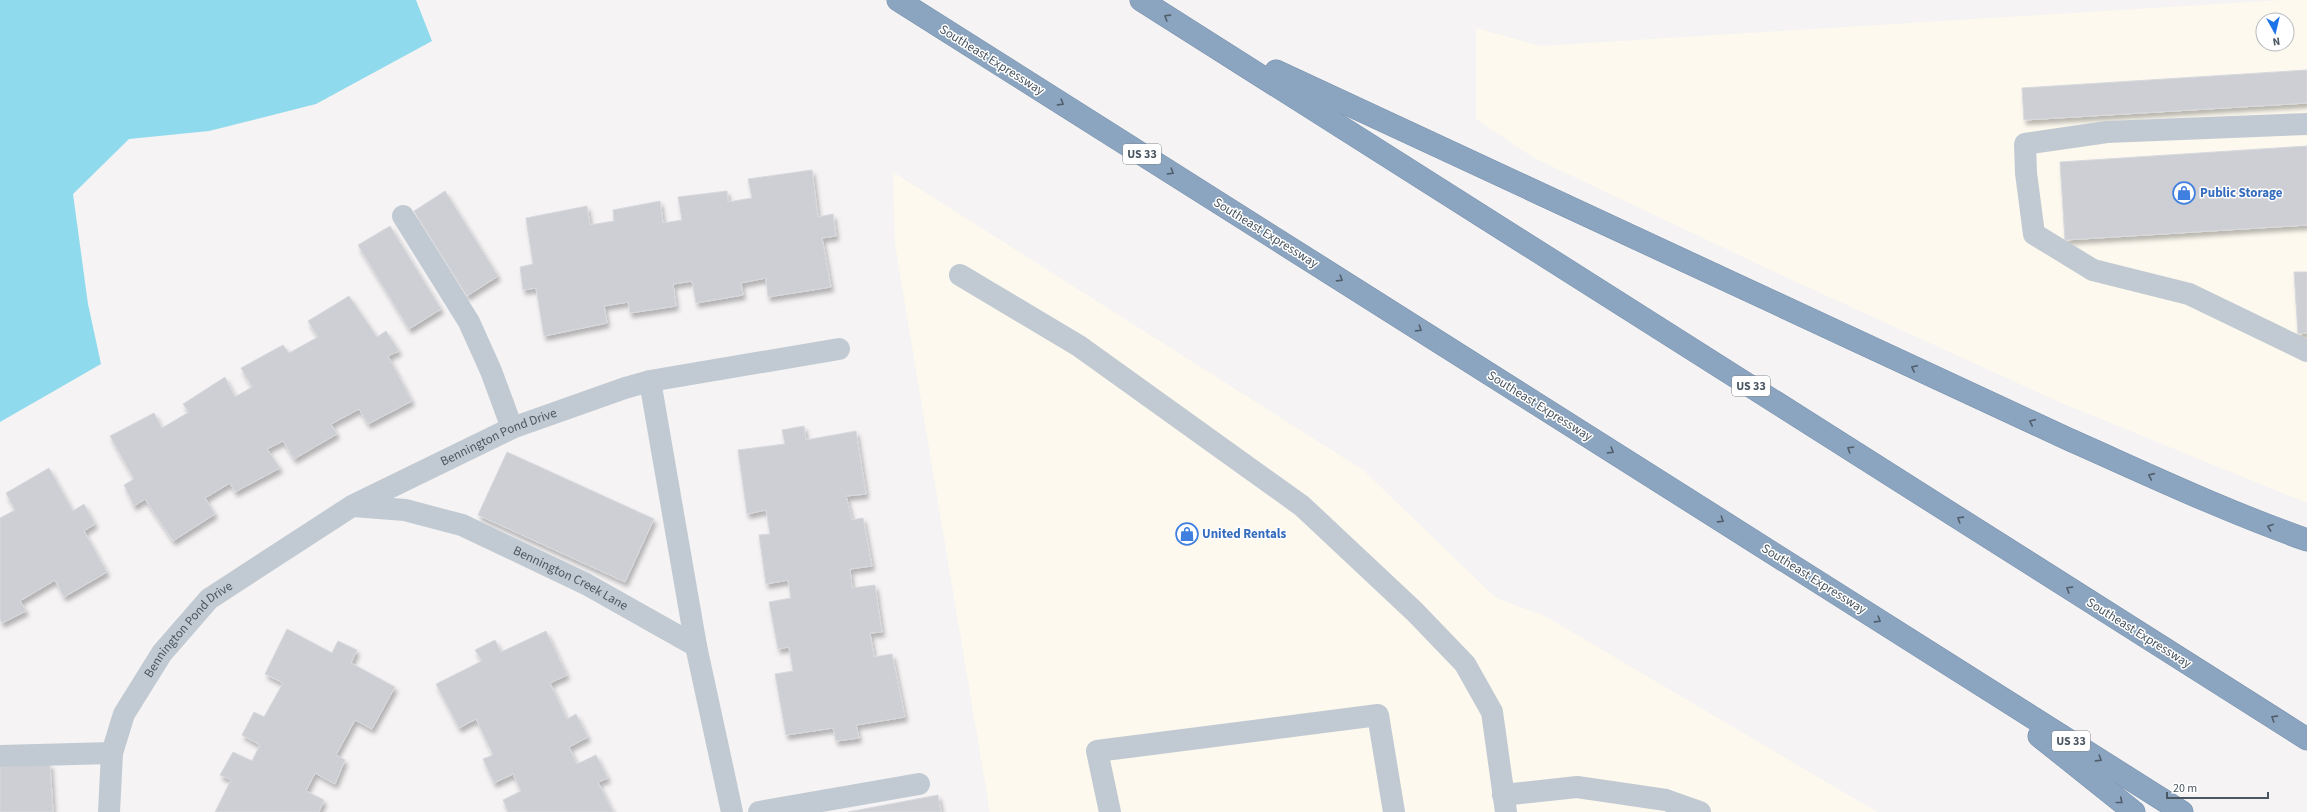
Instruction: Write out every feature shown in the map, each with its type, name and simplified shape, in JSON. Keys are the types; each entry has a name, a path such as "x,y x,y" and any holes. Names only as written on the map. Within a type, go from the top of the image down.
{"highway":[{"name":"Southeast Expressway","path":"898,0 2182,812"},
{"name":"Southeast Expressway","path":"1141,0 2307,739"},
{"path":"1194,33 2082,445 2186,492 2265,525 2307,540"},
{"path":"1959,671 2134,812"}],"street":[{"path":"2307,124 2107,132 2025,144 2026,173 2034,234 2093,270 2189,294 2307,351"},
{"path":"403,216 469,322 491,371 512,428"},
{"path":"960,275 1079,346 1302,506 1415,612 1465,664 1492,712 1504,803 1577,787 1666,800 1700,812"},
{"name":"Bennington Pond Drive","path":"109,812 112,753 124,714 158,660 209,599 352,506 512,428 625,388 650,381 839,349"},
{"path":"650,381 696,646 732,812"},
{"name":"Bennington Creek Lane","path":"352,506 405,510 462,525 586,584 696,646"},
{"path":"1110,812 1097,751 1378,714 1394,812"},
{"path":"0,756 112,753"},
{"path":"759,812 919,784"}],"shaded area":[{"path":"2281,0 2307,0 2307,503 2059,402 1781,275 1534,158 1476,119 1476,28 1540,46"},
{"name":"United Rentals","path":"893,172 1363,470 1496,598 1545,616 1877,812 990,812 895,244"}],"water":[{"path":"0,0 416,0 432,41 316,104 209,131 129,139 73,194 88,304 101,364 0,422"}],"building":[{"path":"2307,70 2307,103 2024,120 2022,88"},
{"name":"Public Storage","path":"2307,146 2307,225 2065,240 2060,162"},
{"path":"812,170 818,217 833,214 836,236 822,238 831,287 768,297 766,278 741,283 743,295 696,303 692,281 673,284 676,306 630,313 628,302 604,306 607,323 544,336 536,288 523,290 520,267 533,264 526,218 587,206 590,225 614,221 613,210 660,201 663,223 682,220 678,197 727,191 728,202 752,198 748,179"},
{"path":"445,191 498,276 467,296 414,211"},
{"path":"390,226 441,309 409,329 358,245"},
{"path":"2294,272 2307,272 2307,333 2298,334"},
{"path":"349,296 377,337 386,331 399,351 388,356 412,401 368,424 359,409 331,424 337,434 294,459 283,441 267,449 280,468 235,492 230,483 205,498 215,514 173,541 145,499 134,506 124,485 134,479 110,436 154,413 162,428 189,412 183,404 225,377 235,397 252,387 241,368 283,345 289,353 318,337 308,321"},
{"path":"804,426 806,440 856,431 866,494 846,496 852,520 863,518 872,566 850,569 852,588 875,585 882,632 870,633 874,657 892,654 905,717 856,725 859,738 836,741 833,728 786,735 775,674 793,671 789,647 778,649 769,602 791,598 788,580 766,584 759,535 770,534 766,510 747,514 738,450 785,444 782,430"},
{"path":"507,452 654,519 625,582 478,515"},
{"path":"49,468 73,511 84,504 95,524 84,531 107,572 64,597 55,580 20,601 26,611 2,623 0,619 0,518 15,510 6,493"},
{"path":"287,629 332,653 338,641 357,650 351,663 395,687 372,729 355,720 336,755 345,760 335,784 315,773 306,791 324,800 319,812 215,812 231,780 220,775 233,752 252,761 260,745 242,735 254,712 264,717 283,683 265,674"},
{"path":"546,631 567,675 550,683 567,719 576,714 588,737 569,747 577,764 596,755 608,778 598,782 613,812 508,812 503,800 521,791 513,774 494,783 483,759 493,755 476,719 459,728 436,684 482,661 475,650 495,640 501,652"},
{"path":"50,764 53,812 0,812 0,767"},
{"path":"938,795 941,812 848,812"}],"place":[{"name":"Public Storage","path":"2184,193"},
{"name":"United Rentals","path":"1187,534"}]}
